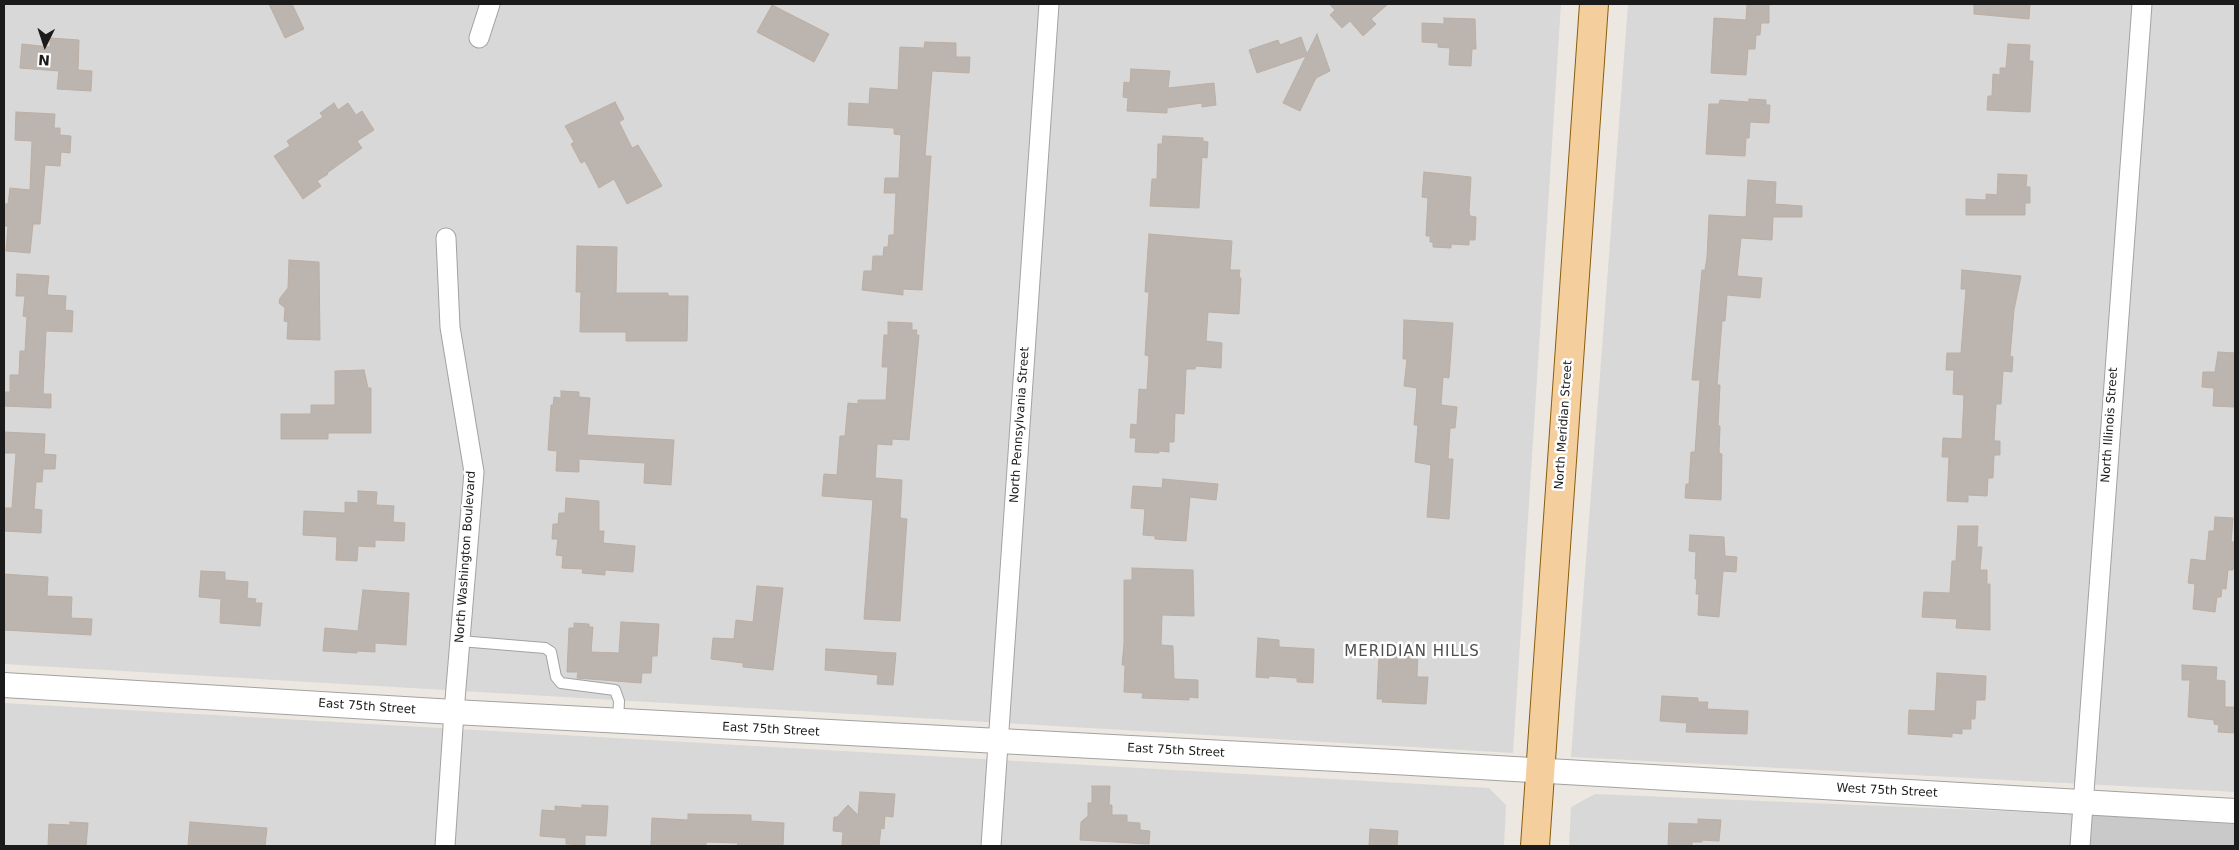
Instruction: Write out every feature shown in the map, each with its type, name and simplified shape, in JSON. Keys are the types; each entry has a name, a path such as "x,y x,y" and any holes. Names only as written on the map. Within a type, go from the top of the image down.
{"main road":[{"name":"North Meridian Street","path":"1535,846 1594,4"}],"street":[{"path":"478,38 490,4"},
{"name":"North Pennsylvania Street","path":"990,846 1049,4"},
{"name":"North Illinois Street","path":"2080,846 2142,4"},
{"name":"North Washington Boulevard","path":"445,846 474,472 450,327 446,238"},
{"name":"East 75th Street","path":"4,685 454,712 1539,771"},
{"name":"West 75th Street","path":"1539,771 2235,810"}],"lane":[{"path":"460,641 545,648 551,652 556,677 561,683 615,690 619,702 618,721"}],"shaded area":[{"path":"4,4 1561,4 1513,753 4,664"},
{"path":"1628,4 2235,4 2235,792 1571,757"},
{"path":"4,703 1489,788 1506,805 1504,846 4,846"},
{"path":"1595,794 2075,814 2073,846 1569,846 1571,807"},
{"path":"2075,814 2235,824 2235,846 2073,846"}],"building":[{"path":"269,4 292,4 304,29 285,38"},
{"path":"1329,4 1388,4 1371,19 1376,24 1363,36 1350,21 1342,28 1330,15 1335,10"},
{"path":"1747,4 1769,4 1769,23 1761,23 1760,35 1756,35 1755,49 1748,49 1746,75 1711,73 1714,18 1746,20"},
{"path":"1974,4 2030,4 2029,19 1974,14"},
{"path":"772,5 829,34 814,62 757,32"},
{"path":"1444,18 1475,19 1476,49 1472,49 1471,66 1449,65 1450,48 1438,47 1438,43 1422,42 1422,23 1444,24"},
{"path":"1317,34 1330,71 1316,78 1300,111 1283,103 1306,56 1257,73 1249,50 1278,40 1280,45 1301,37 1307,54"},
{"path":"50,38 79,40 78,70 92,71 91,91 57,89 59,71 20,68 22,44 50,47"},
{"path":"925,42 956,43 956,57 970,57 969,73 932,71 925,156 931,156 922,290 903,289 903,295 862,290 864,271 872,271 873,256 883,256 884,247 888,247 889,235 894,235 896,193 884,193 885,178 899,178 901,135 894,134 894,128 848,125 849,103 869,104 870,88 898,90 900,47 924,48"},
{"path":"2008,44 2030,45 2029,61 2033,61 2030,112 1987,110 1988,96 1992,96 1993,74 2000,75 2000,68 2006,68"},
{"path":"1131,69 1170,71 1168,88 1214,83 1216,105 1202,107 1202,103 1167,108 1167,113 1127,111 1128,98 1123,97 1124,82 1130,83"},
{"path":"1749,99 1766,100 1766,105 1770,105 1769,123 1750,122 1749,138 1746,138 1745,156 1706,154 1709,104 1719,104 1720,100 1749,102"},
{"path":"615,102 624,119 619,122 632,148 638,145 662,186 627,204 614,179 599,188 585,161 581,163 571,144 574,142 565,126"},
{"path":"334,103 338,110 348,103 356,115 362,111 374,130 357,141 362,148 317,181 321,186 303,199 274,156 290,146 287,141 323,117 320,113"},
{"path":"16,112 55,114 54,128 60,128 60,135 71,136 70,153 61,152 60,166 45,165 40,224 33,224 30,253 6,251 8,226 4,226 4,204 8,204 10,188 30,190 32,141 15,140"},
{"path":"1163,136 1203,138 1203,141 1208,142 1207,158 1202,157 1199,208 1150,206 1152,179 1157,179 1158,144 1162,144"},
{"path":"1424,172 1471,177 1469,211 1470,216 1476,217 1475,240 1469,240 1469,245 1451,244 1451,248 1433,247 1433,242 1430,242 1430,236 1426,236 1428,198 1422,197"},
{"path":"1998,174 2027,175 2026,187 2030,187 2030,203 2025,203 2025,215 1966,215 1966,199 1986,200 1986,194 1997,195"},
{"path":"1748,180 1776,182 1775,204 1802,206 1802,217 1773,217 1772,240 1741,238 1737,276 1762,278 1760,298 1727,295 1725,321 1722,321 1717,385 1720,385 1718,426 1720,426 1719,453 1722,454 1721,500 1685,498 1686,484 1689,484 1691,452 1695,452 1700,380 1692,380 1702,270 1705,270 1707,257 1709,215 1746,217"},
{"path":"1149,234 1232,241 1230,270 1240,270 1239,278 1241,278 1239,314 1208,312 1206,341 1222,343 1221,368 1196,366 1195,369 1186,369 1184,414 1175,413 1174,442 1169,442 1169,452 1159,451 1159,453 1135,452 1136,438 1130,438 1131,424 1137,425 1139,389 1147,390 1149,356 1145,355 1149,292 1145,292"},
{"path":"577,246 617,247 616,293 668,293 668,296 688,296 687,341 626,341 626,332 580,332 581,292 576,292"},
{"path":"289,260 319,262 320,340 287,339 288,322 284,321 285,308 279,303 280,298 288,288"},
{"path":"1962,270 2021,276 2014,310 2010,356 2013,357 2012,372 2003,371 2001,404 1996,404 1994,441 2000,441 2000,455 1994,455 1993,478 1988,478 1987,496 1968,495 1968,502 1947,501 1949,457 1942,457 1943,438 1962,439 1964,395 1953,394 1954,370 1946,370 1947,353 1961,353 1966,289 1961,289"},
{"path":"17,274 49,276 47,295 66,296 65,310 73,311 72,332 46,331 43,394 51,394 51,408 4,406 4,392 10,392 10,375 19,375 20,351 25,351 27,317 23,316 25,296 16,296"},
{"path":"1404,320 1453,323 1449,378 1443,377 1441,405 1457,407 1455,428 1450,428 1448,459 1453,459 1449,519 1427,517 1431,465 1415,462 1418,425 1414,425 1417,388 1404,386 1407,359 1403,359"},
{"path":"888,322 912,323 912,330 917,330 916,335 919,335 909,440 892,439 892,445 877,444 875,478 902,480 900,518 907,519 900,621 864,619 873,500 822,496 824,474 837,475 840,436 845,436 848,403 858,404 858,400 886,400 888,367 882,367 884,335 888,335"},
{"path":"2218,352 2235,353 2235,407 2213,406 2214,388 2202,387 2203,372 2215,372"},
{"path":"364,370 368,388 371,388 371,433 328,433 328,439 281,439 281,414 311,414 311,405 335,405 335,371"},
{"path":"561,391 579,392 579,397 590,398 587,435 674,440 671,485 644,483 645,463 579,459 579,472 556,471 557,451 548,450 551,405 553,405 554,397 561,398"},
{"path":"4,432 45,434 44,454 56,455 55,469 43,469 42,482 36,482 34,509 42,510 41,533 4,531 4,508 12,508 16,453 4,453"},
{"path":"1163,479 1218,484 1216,500 1190,497 1186,541 1155,539 1155,536 1143,535 1145,509 1131,508 1133,486 1162,488"},
{"path":"358,491 377,492 376,505 394,506 393,522 405,523 404,541 375,540 375,547 358,546 357,561 336,560 337,537 303,535 304,511 345,513 345,502 358,503"},
{"path":"566,498 599,501 599,531 604,531 603,543 635,546 633,572 605,570 605,575 582,573 583,569 562,568 563,556 556,555 558,539 552,539 553,524 558,524 559,513 565,513"},
{"path":"2215,517 2233,518 2231,542 2235,542 2235,563 2233,570 2228,570 2226,589 2222,588 2221,597 2217,597 2215,612 2193,609 2195,584 2188,583 2191,559 2206,561 2209,531 2214,531"},
{"path":"1958,526 1978,526 1977,547 1982,547 1980,570 1987,570 1987,584 1990,584 1990,630 1956,628 1957,619 1922,617 1924,592 1950,593 1952,561 1956,561"},
{"path":"1690,535 1724,537 1725,556 1737,557 1736,572 1723,571 1719,617 1698,615 1699,594 1696,594 1697,579 1695,579 1696,552 1689,551"},
{"path":"1132,568 1193,570 1194,616 1162,615 1161,645 1173,646 1174,679 1198,680 1198,698 1189,697 1189,700 1142,698 1143,693 1124,692 1125,665 1122,665 1124,644 1124,580 1132,580"},
{"path":"201,571 225,572 225,580 248,582 247,598 256,599 255,603 262,603 260,626 220,623 221,599 199,597"},
{"path":"4,574 48,577 47,596 72,597 71,618 92,619 91,635 4,630"},
{"path":"757,586 783,588 773,670 743,667 743,663 711,659 713,638 734,639 736,620 753,622"},
{"path":"363,590 409,593 406,645 375,643 375,652 323,651 325,628 358,631"},
{"path":"621,622 659,624 657,656 652,656 651,673 642,673 641,683 577,678 578,672 567,672 569,628 574,628 574,623 589,624 589,627 593,627 591,652 619,653"},
{"path":"1258,638 1279,640 1279,647 1314,649 1313,683 1297,682 1297,678 1256,677"},
{"path":"826,649 896,653 893,685 877,684 878,675 825,670"},
{"path":"1400,650 1418,651 1417,677 1428,677 1426,704 1382,702 1383,699 1377,699 1379,654 1400,655"},
{"path":"2182,665 2217,667 2216,680 2225,681 2225,707 2235,707 2235,733 2218,732 2219,725 2214,724 2214,720 2188,717 2190,680 2182,680"},
{"path":"1937,673 1986,676 1985,700 1976,700 1975,719 1971,719 1971,729 1962,729 1962,734 1952,733 1952,737 1908,734 1909,710 1935,711"},
{"path":"1662,696 1698,698 1698,702 1708,702 1707,709 1748,711 1747,734 1686,732 1687,723 1660,721"},
{"path":"1092,786 1110,786 1109,805 1112,805 1112,815 1127,815 1127,822 1140,823 1140,830 1150,831 1149,844 1080,840 1081,822 1088,816 1088,803 1092,803"},
{"path":"860,792 895,794 893,817 885,816 884,829 881,828 879,846 842,846 843,832 833,831 834,817 837,817 848,805 858,815"},
{"path":"582,805 608,806 606,836 585,835 585,845 566,844 566,838 540,836 542,810 555,811 555,806 582,808"},
{"path":"688,814 751,815 751,821 784,823 783,846 737,846 738,843 706,842 706,846 651,846 652,818 688,820"},
{"path":"1698,819 1721,820 1719,841 1702,840 1702,842 1692,842 1692,846 1668,846 1669,823 1698,824"},
{"path":"70,822 88,823 86,846 48,846 49,824 70,825"},
{"path":"190,822 267,828 265,846 188,846"},
{"path":"1370,829 1398,831 1397,846 1369,846"}],"district":[{"name":"MERIDIAN HILLS","path":"1412,652"}]}
